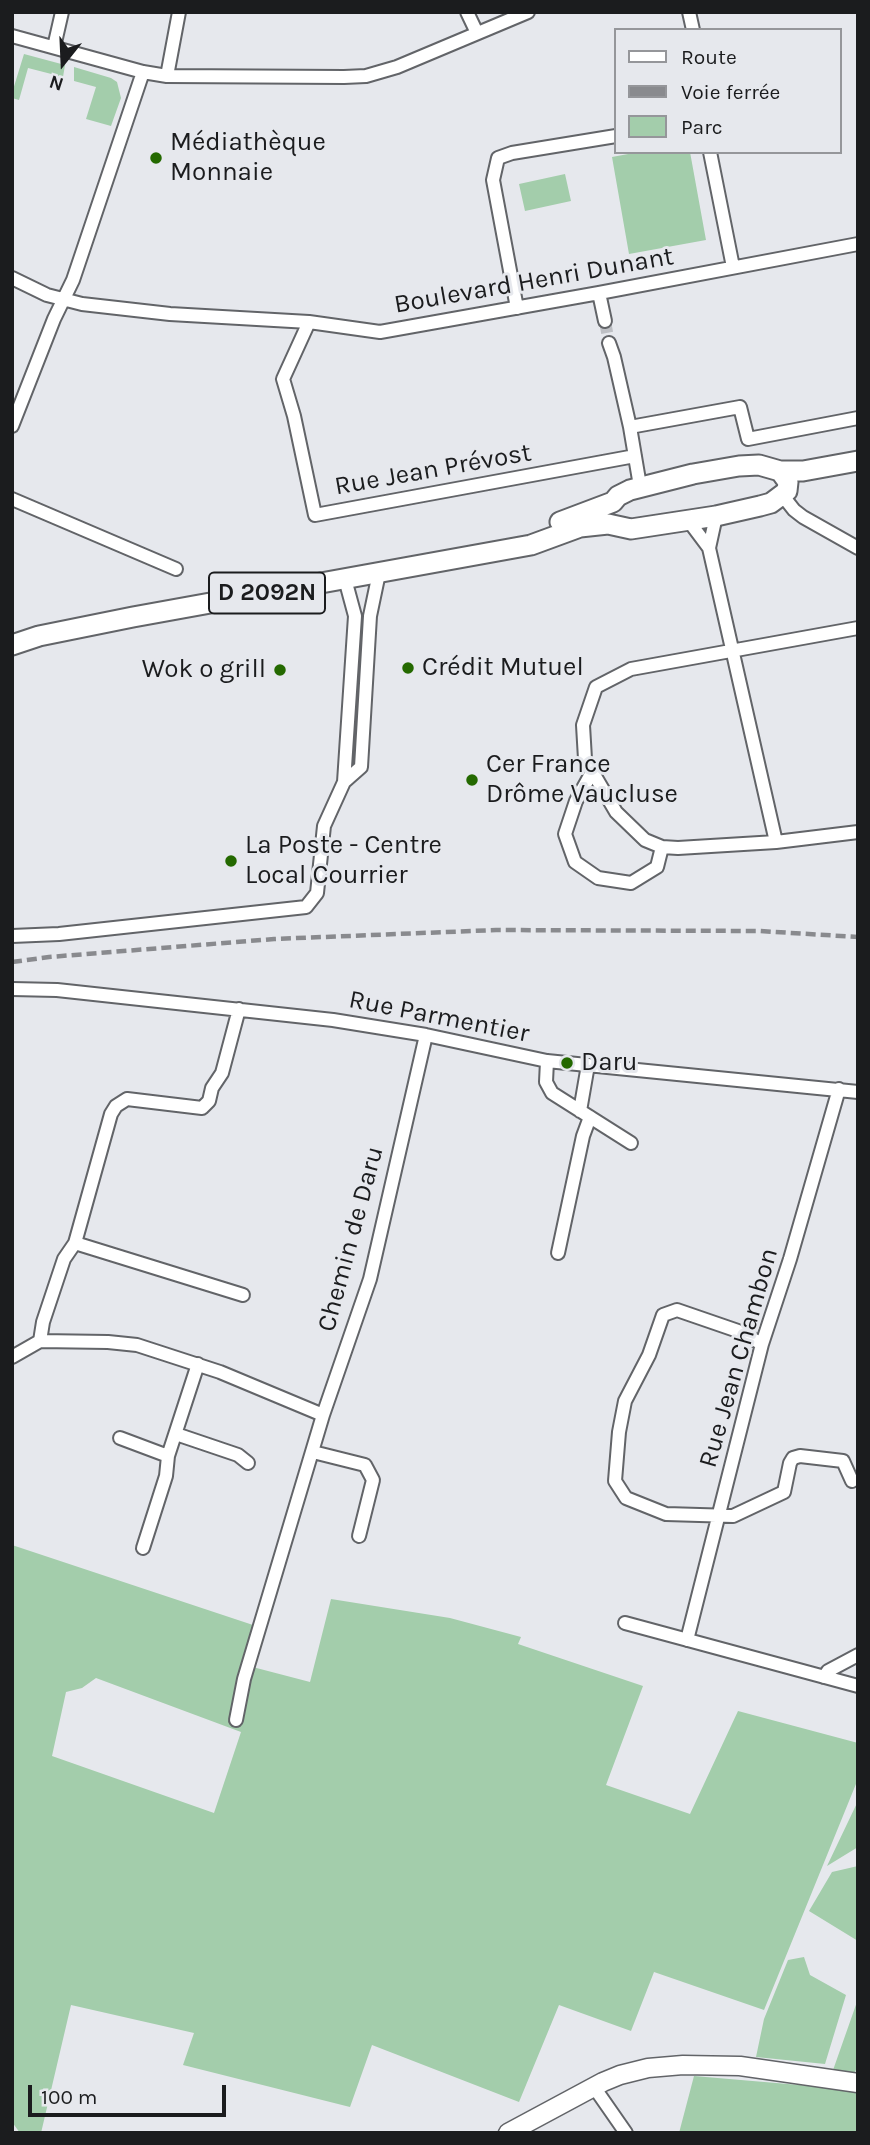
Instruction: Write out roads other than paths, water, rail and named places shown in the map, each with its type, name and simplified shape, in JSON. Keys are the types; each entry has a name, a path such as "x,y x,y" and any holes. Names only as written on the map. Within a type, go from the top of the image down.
{"main road":[{"path":"785,490 759,465 739,466 639,486 623,492 612,502 613,513 620,525 631,529 716,516 771,503 785,490 803,471 858,461"},
{"path":"785,490 858,474"},
{"name":"D 2092N","path":"496,551 521,537 612,502"},
{"name":"D 2092N","path":"12,639 531,545 580,527 620,525"},
{"name":"D 2092N","path":"12,645 39,636"}],"street":[{"path":"54,47 62,12"},
{"path":"167,76 179,12"},
{"path":"467,12 477,33"},
{"path":"12,36 143,72 167,76 366,76 397,67 528,12"},
{"path":"12,426 73,280 143,72"},
{"path":"517,308 493,180 498,158 512,153 614,136"},
{"path":"710,154 733,267"},
{"name":"Boulevard Henri Dunant","path":"12,278 63,300 170,314 309,321 380,332 858,244"},
{"path":"599,293 605,321"},
{"name":"Rue Jean Prévost","path":"309,321 283,379 294,416 314,515 635,456"},
{"path":"609,343 629,427 639,486"},
{"path":"629,427 740,407 748,439 858,418"},
{"path":"785,490 803,517 858,548"},
{"path":"12,499 176,569"},
{"path":"709,548 716,516"},
{"path":"688,520 709,548 776,842"},
{"path":"344,782 361,766 370,616 379,573"},
{"path":"12,936 59,934 306,907 317,893 324,826 344,782 355,616 345,579"},
{"path":"355,616 370,616"},
{"path":"858,628 631,669 596,687 583,725 585,760 591,774 616,812 645,840 662,847 776,842 858,832"},
{"path":"591,774 576,801 565,834 575,862 598,878 631,883 657,867 662,847"},
{"name":"Rue Parmentier","path":"12,989 57,990 333,1020 426,1035 547,1061 858,1092"},
{"path":"40,1341 43,1322 64,1259 75,1243 111,1114 116,1106 127,1099 202,1108 209,1101 212,1088 222,1073 239,1009"},
{"name":"Chemin de Daru","path":"236,1720 244,1679 323,1415 370,1279 426,1035"},
{"path":"547,1061 546,1082 552,1093 631,1143"},
{"path":"558,1253 583,1136 588,1065"},
{"name":"Rue Jean Chambon","path":"687,1640 762,1344 839,1089"},
{"path":"75,1243 243,1295"},
{"path":"762,1344 738,1331 677,1310 663,1315 649,1355 625,1401 615,1481 626,1498 666,1514 733,1516 784,1492 790,1463 793,1458 800,1456 843,1461 852,1481"},
{"path":"12,1357 40,1341 137,1345 198,1364 323,1415"},
{"path":"143,1548 198,1364"},
{"path":"176,1434 238,1455 248,1463"},
{"path":"120,1438 169,1455"},
{"path":"313,1452 365,1465 373,1480 359,1536"},
{"path":"625,1623 858,1686"},
{"path":"824,1677 828,1671 858,1655"},
{"path":"508,2133 594,2087 620,2075 648,2068 683,2065 740,2066 858,2083"},
{"path":"594,2087 626,2133"}],"tunnel":[{"path":"605,321 609,343"}],"railway":[{"path":"12,962 274,939 496,930 760,931 858,937"}],"place":[{"name":"Médiathèque Monnaie","path":"156,158"},
{"name":"Crédit Mutuel","path":"408,668"},
{"name":"Wok o grill","path":"280,670"},
{"name":"Cer France Drôme Vaucluse","path":"472,780"},
{"name":"La Poste - Centre Local Courrier","path":"231,861"},
{"name":"Daru","path":"567,1063"}]}
